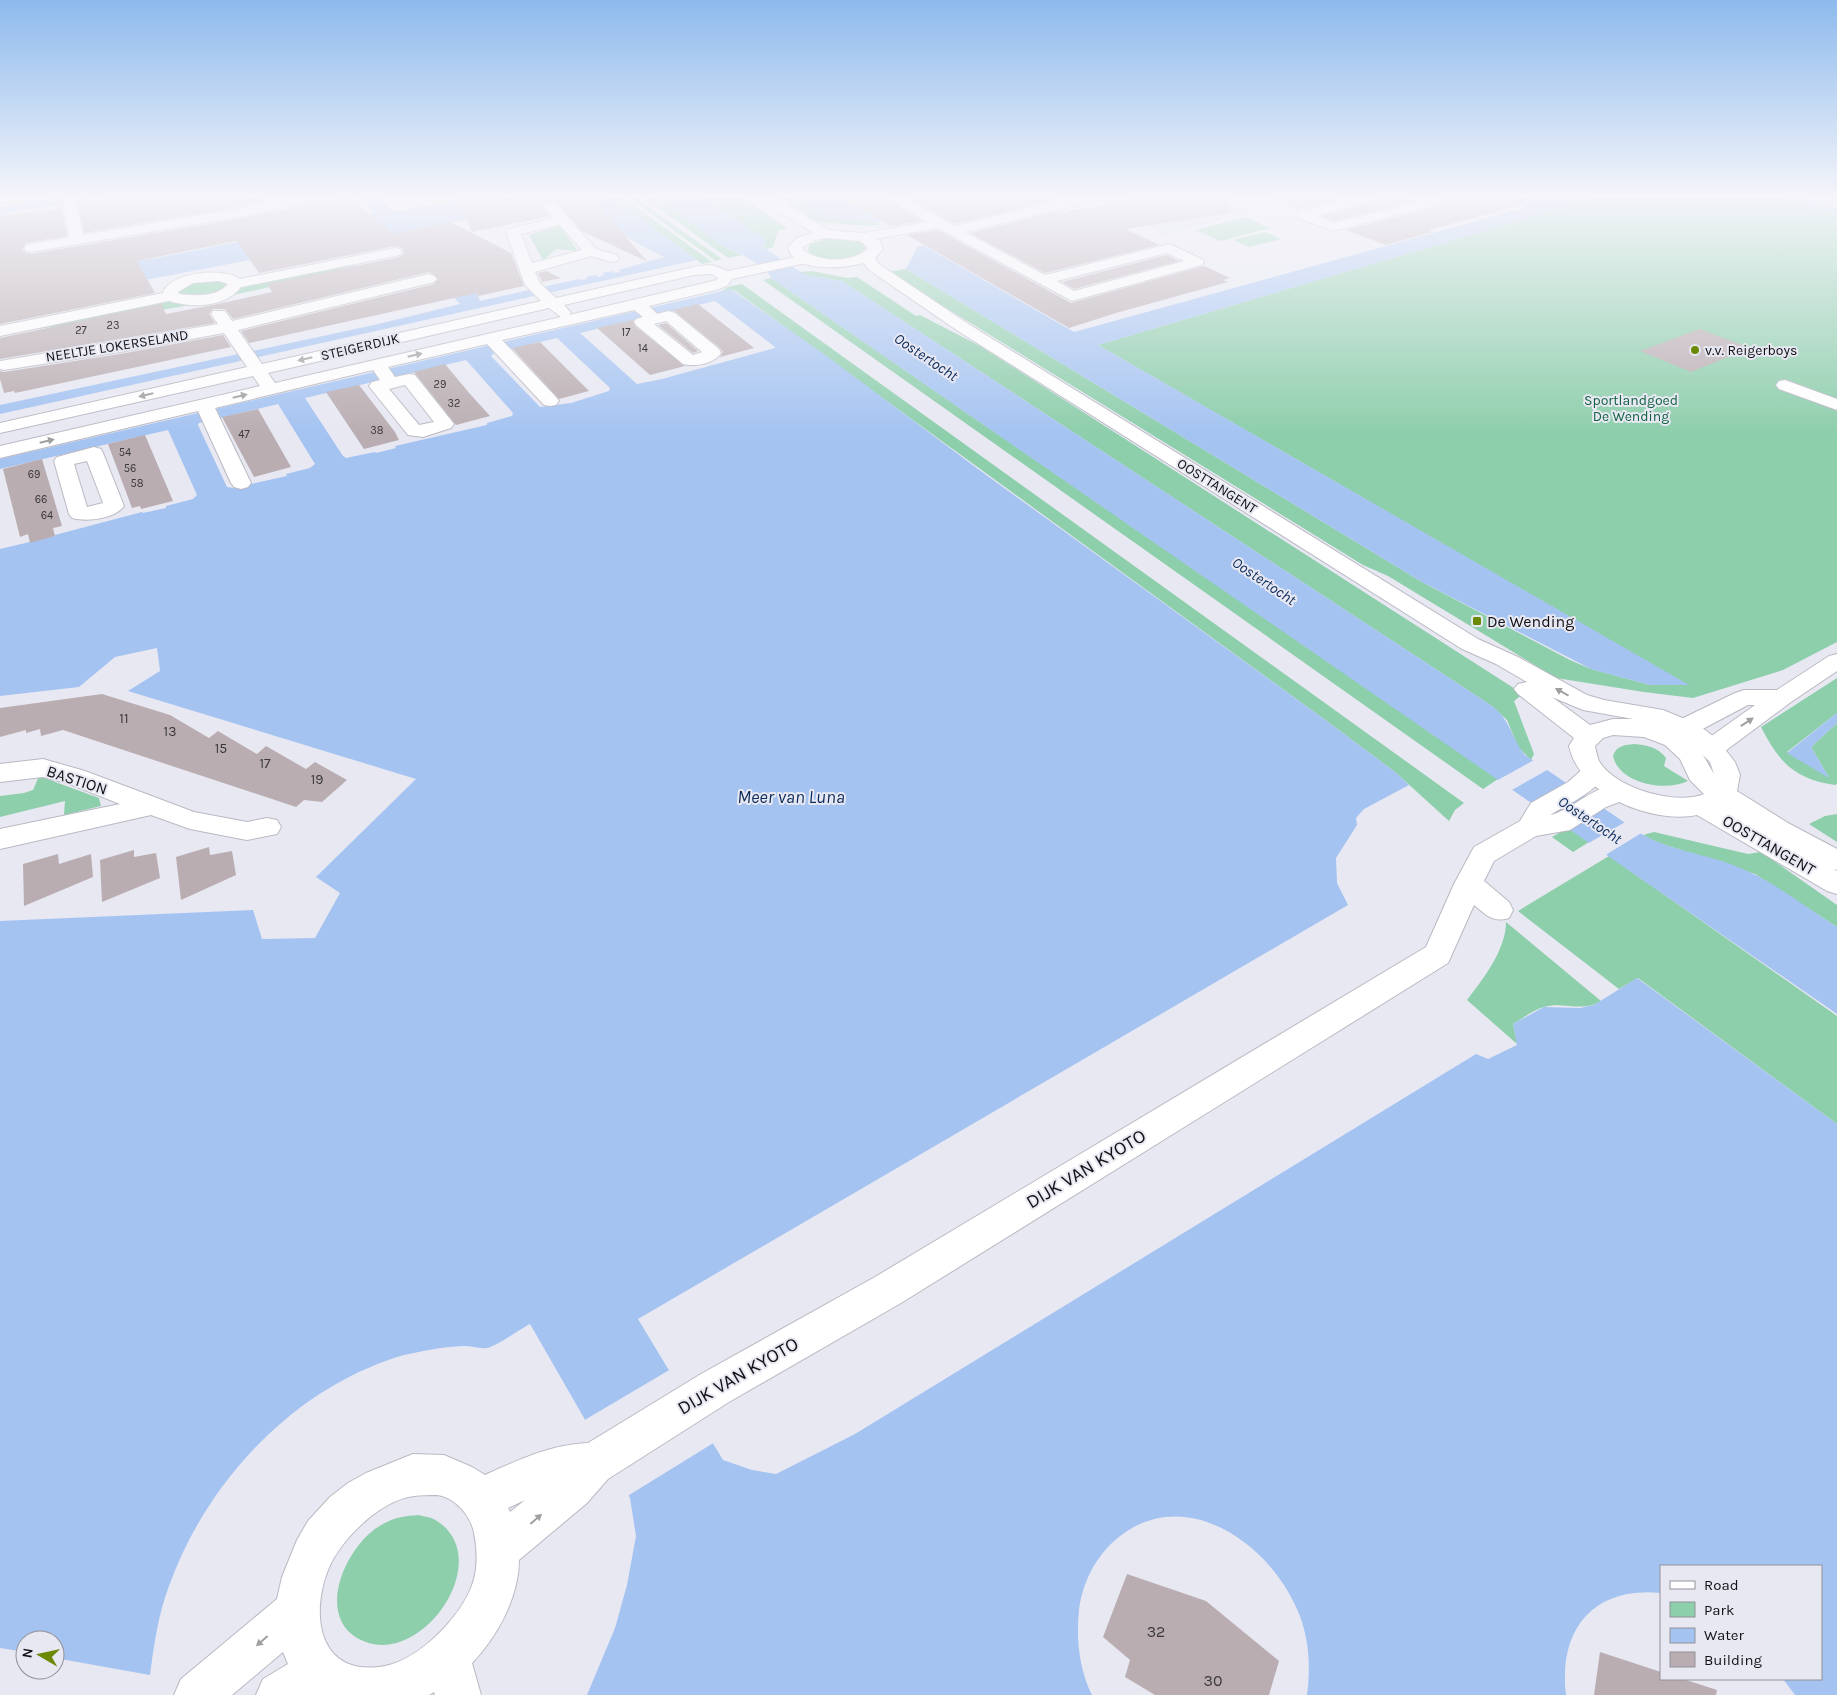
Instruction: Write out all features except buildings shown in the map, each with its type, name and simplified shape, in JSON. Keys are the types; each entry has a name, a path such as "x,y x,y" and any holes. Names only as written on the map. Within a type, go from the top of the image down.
{"street":[{"path":"171,296 172,288 187,281 207,277"},
{"path":"223,277 233,280 236,284"},
{"path":"0,331 171,296 190,300 208,298 225,293 236,284 270,277"},
{"path":"530,277 532,285 569,319"},
{"name":"STEIGERDIJK","path":"0,428 252,361 664,277"},
{"name":"STEIGERDIJK","path":"0,452 717,285 725,280 724,277"},
{"name":"OOSTTANGENT","path":"870,277 964,328"},
{"name":"OOSTTANGENT","path":"889,277 964,328 1470,644 1514,664 1578,700 1607,710 1657,717 1672,730"},
{"path":"1039,277 1072,296 1141,277"},
{"path":"1044,280 1055,277"},
{"name":"NEELTJE LOKERSELAND","path":"4,365 120,347 229,327 429,279"},
{"path":"208,298 270,389"},
{"path":"636,303 654,319"},
{"path":"490,337 550,401"},
{"name":"STEIGERDIJK","path":"377,364 391,383"},
{"path":"1785,384 1837,405"},
{"path":"204,404 241,483"},
{"path":"72,435 79,457"},
{"name":"OOSTTANGENT","path":"1470,644 1501,672 1588,736"},
{"path":"1712,748 1782,697 1837,661"},
{"path":"1672,730 1744,698 1782,697"},
{"path":"1632,726 1672,730 1712,748 1725,768 1717,792 1670,806 1597,788 1582,746 1588,736 1607,728 1632,726"},
{"path":"1672,730 1694,759 1700,775 1717,792"},
{"name":"BASTION","path":"0,773 43,768 76,777 190,820 247,831 267,827"},
{"name":"DIJK VAN KYOTO","path":"498,1550 572,1488 593,1464 715,1388 888,1290 1437,954 1468,884 1484,854 1597,788"},
{"name":"OOSTTANGENT","path":"1717,792 1822,838 1837,850"},
{"name":"OOSTTANGENT","path":"1717,792 1813,850 1837,860"},
{"name":"OOSTTANGENT","path":"1717,792 1837,884"},
{"name":"BASTION","path":"0,839 152,806"},
{"path":"1468,884 1499,910"},
{"name":"DIJK VAN KYOTO","path":"482,1500 500,1490 550,1470 563,1466 593,1464"},
{"path":"413,1475 440,1475 463,1484 482,1500 494,1522 498,1550 496,1578 486,1607 470,1634 453,1676 426,1674 403,1691 371,1692 342,1687 320,1672 307,1655 299,1634 297,1611 302,1580 315,1549 335,1521 359,1499 386,1484 413,1475"},
{"path":"197,1695 297,1611"},
{"path":"278,1695 320,1672"}],"green space":[{"path":"276,277 313,277 223,297 245,283"},
{"path":"818,277 857,277 916,316 920,315 980,346 1523,694 1514,701 1534,754 1531,760 1518,747 1507,720 1492,706 842,281"},
{"name":"Sportlandgoed De Wending","path":"896,277 919,277 1422,582 1570,660 1591,669 1650,685 1688,685 1098,345 1328,277 1837,277 1837,642 1783,670 1693,698 1556,678 1388,576 1363,565"},
{"path":"213,278 228,283 227,286 210,295 176,294 182,285"},
{"path":"771,278 1498,779 1483,789 763,280"},
{"path":"742,284 1464,803 1455,810 1449,821 1395,772 1328,722 734,290 722,291 728,287"},
{"path":"167,299 202,303 103,320 1,334"},
{"path":"1837,678 1837,713 1787,752 1828,776 1811,747 1837,723 1837,784 1835,785 1809,778 1789,767 1774,750 1761,727"},
{"path":"1634,744 1647,746 1659,751 1666,758 1664,766 1688,781 1668,786 1656,785 1644,783 1624,773 1617,766 1613,756 1614,753 1618,748"},
{"path":"39,776 99,798 101,806 64,815 65,801 0,817 0,796 33,790"},
{"path":"1837,814 1837,842 1809,824 1825,816"},
{"path":"1568,828 1589,842 1573,852 1552,837"},
{"path":"1654,832 1748,854 1761,852 1837,905 1837,927 1755,874 1656,842 1643,835"},
{"path":"1609,856 1837,1016 1837,1124 1638,978 1619,989 1518,911"},
{"path":"1506,922 1601,1001 1580,1007 1558,1005 1536,1010 1513,1024 1517,1044 1467,1000 1498,953 1505,933"},
{"path":"419,1515 437,1521 454,1539 459,1561 455,1585 443,1608 425,1627 404,1640 380,1645 357,1638 344,1626 338,1612 337,1595 348,1561 370,1533 383,1524 396,1518"}],"water":[{"path":"45,277 161,277 0,308 0,285"},
{"path":"435,277 471,277 480,301 579,279 587,279 586,277 620,277 0,414 0,405 374,325 460,304"},
{"name":"Oostertocht","path":"818,277 842,281 1492,706 1503,717 1525,755 1643,835 1666,845 1726,863 1764,879 1837,927 1837,1014 771,278"},
{"path":"919,277 979,277 1074,332 1273,277 1328,277 1098,345 1689,685 1650,685 1591,669 1422,582"},
{"name":"Meer van Luna","path":"731,289 828,357 978,469 1328,722 1395,772 1409,785 1364,809 1356,818 1357,825 1336,858 1337,883 1348,905 638,1319 723,1460 752,1470 776,1474 855,1434 1476,1054 1488,1059 1517,1045 1513,1024 1544,1007 1580,1008 1594,1005 1637,978 1837,1124 1837,1695 1795,1695 1784,1680 1822,1680 1822,1565 1660,1565 1660,1593 1637,1593 1616,1597 1599,1605 1585,1617 1575,1632 1568,1651 1565,1672 1566,1695 1307,1695 1308,1651 1301,1619 1283,1584 1265,1561 1243,1541 1218,1526 1192,1518 1165,1517 1138,1525 1112,1543 1094,1565 1086,1582 1079,1610 1078,1642 1081,1664 1092,1695 587,1695 615,1628 627,1585 636,1536 630,1498 530,1324 487,1348 447,1347 397,1357 358,1372 322,1393 288,1417 257,1446 229,1477 205,1512 185,1548 162,1608 150,1675 65,1660 65,1630 15,1630 15,1650 0,1648 0,921 253,910 262,939 315,938 340,893 316,877 416,779 128,691 160,671 157,648 115,657 79,687 0,696 0,549 142,512 166,508 166,506 193,499 197,495 168,430 0,469 0,459","holes":["715,301 775,347 662,379 637,384 580,333","557,338 610,388 609,391 571,403 540,407 491,356 494,353","466,360 513,413 512,416 487,423 487,425 395,446 396,448 376,453 346,458 305,398","278,404 315,464 310,468 286,474 287,476 233,488 227,487 198,425 199,423"]},
{"path":"1837,713 1837,723 1811,747 1829,778 1787,753"}],"pier":[{"path":"1534,760 1549,769 1510,791 1496,781"},
{"path":"1627,821 1643,832 1604,856 1587,844"},
{"path":"671,1369 715,1442 626,1497 583,1421"}],"place":[{"name":"v.v. Reigerboys","path":"1695,350"},
{"name":"De Wending","path":"1477,621"}]}
